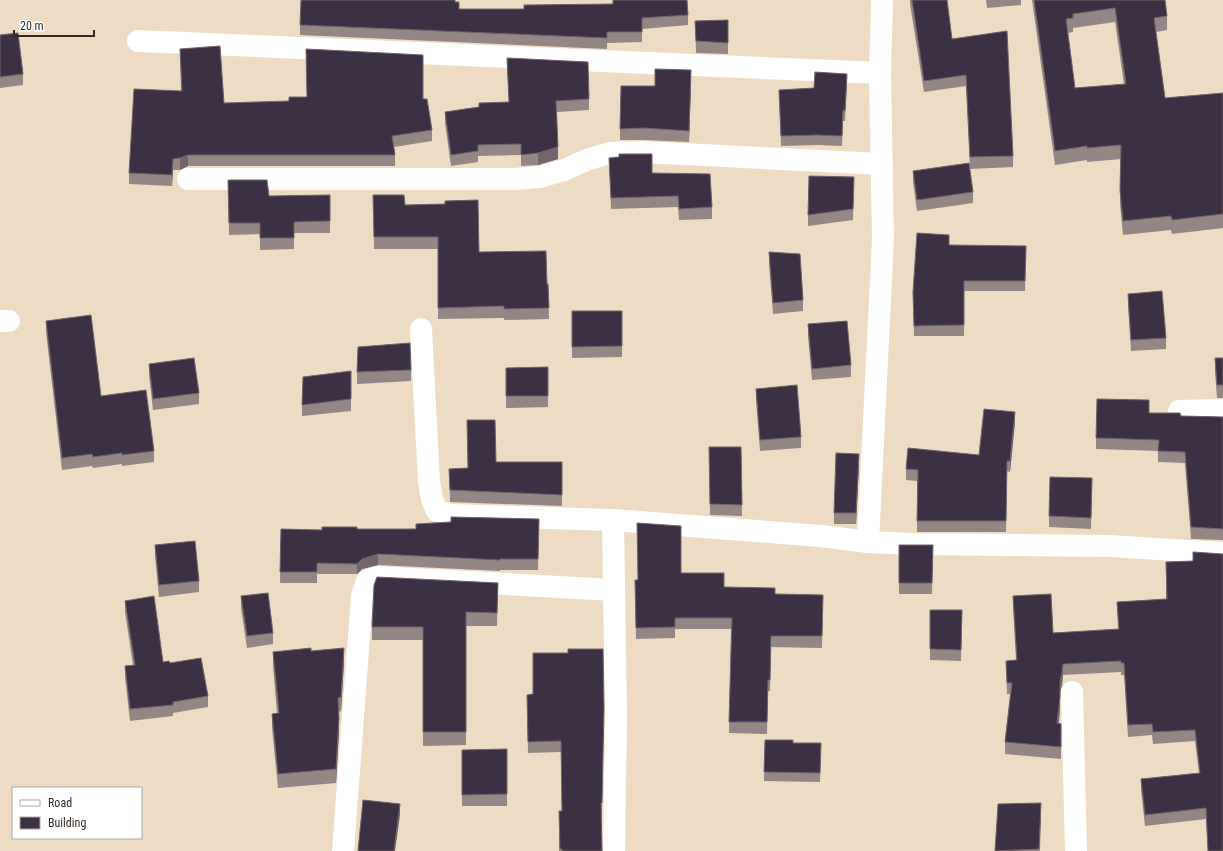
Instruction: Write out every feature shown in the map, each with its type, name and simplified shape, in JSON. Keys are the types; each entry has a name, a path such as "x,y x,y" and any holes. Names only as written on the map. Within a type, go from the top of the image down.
{"street":[{"path":"868,542 883,239 880,73 882,0"},
{"path":"138,41 880,73"},
{"path":"188,179 540,177 564,170 588,159 610,153 642,152 881,164"},
{"path":"421,329 429,482 432,499 437,511 451,515 613,520 821,536 868,542 912,544 1109,546 1223,553"},
{"path":"1179,411 1223,410"},
{"path":"613,520 616,718 614,851"},
{"path":"343,851 362,596 367,581 377,576 614,590"},
{"path":"1072,692 1076,851"}],"building":[{"path":"301,0 455,0 455,2 459,2 459,9 524,9 524,5 613,4 613,0 687,0 688,15 642,18 642,32 607,32 607,38 300,25"},
{"path":"912,0 947,0 952,39 1007,31 1013,156 970,157 966,75 924,81"},
{"path":"1034,0 1165,0 1167,16 1154,18 1165,98 1223,93 1223,214 1172,220 1171,216 1123,221 1120,190 1121,145 1087,148 1087,146 1055,151","holes":["1115,8 1126,84 1075,88 1066,19 1073,18 1073,14"]},
{"path":"728,20 728,43 696,41 695,21"},
{"path":"18,33 23,74 0,77 0,35"},
{"path":"220,46 224,103 289,101 289,97 307,97 306,49 423,55 423,99 427,99 432,130 392,136 395,155 188,155 173,159 172,175 129,173 134,89 182,91 180,49"},
{"path":"507,58 588,62 589,99 556,101 558,147 538,153 521,155 521,144 478,145 478,151 451,155 445,112 479,107 479,103 509,102"},
{"path":"655,69 691,70 689,131 644,128 620,129 621,86 655,86"},
{"path":"815,72 847,74 842,136 781,136 779,90 814,88"},
{"path":"619,154 652,154 652,173 710,174 712,207 679,209 678,196 611,198 609,158 619,157"},
{"path":"969,163 973,192 917,200 913,171"},
{"path":"809,176 854,177 853,209 808,215"},
{"path":"228,180 267,180 269,196 330,195 330,221 294,222 294,238 260,238 260,223 229,223"},
{"path":"373,195 404,195 405,205 445,204 445,201 478,200 479,252 546,251 549,308 504,309 504,306 438,308 438,237 374,237"},
{"path":"917,233 949,235 949,245 1026,246 1025,281 964,281 964,325 914,326 913,292"},
{"path":"769,252 800,254 803,300 773,303"},
{"path":"1162,291 1166,338 1131,340 1128,294"},
{"path":"572,311 622,311 622,346 572,347"},
{"path":"91,315 101,396 146,390 154,451 93,457 92,454 62,458 46,321"},
{"path":"847,321 851,365 812,369 808,324"},
{"path":"410,343 411,370 357,372 358,347"},
{"path":"194,358 199,393 153,399 149,364"},
{"path":"1215,358 1223,358 1223,385 1217,385"},
{"path":"548,367 548,396 506,396 506,368"},
{"path":"351,371 351,399 302,405 303,377"},
{"path":"797,385 801,437 760,440 756,389"},
{"path":"1097,399 1149,400 1149,413 1180,413 1181,416 1223,417 1223,529 1191,527 1185,452 1158,451 1159,440 1096,438"},
{"path":"984,409 1015,412 1010,461 1007,461 1006,521 917,521 918,470 906,469 908,448 979,455"},
{"path":"467,420 495,420 496,462 562,462 562,495 450,490 449,469 468,468"},
{"path":"709,447 741,447 742,505 710,504"},
{"path":"836,453 859,454 856,513 834,513"},
{"path":"1050,477 1092,478 1091,518 1049,516"},
{"path":"451,517 539,519 538,559 500,560 378,554 362,559 357,564 317,563 317,572 280,572 281,529 322,530 322,527 357,527 357,529 416,529 416,524 451,522"},
{"path":"637,523 681,526 681,573 724,573 724,587 775,588 775,594 823,595 822,636 771,636 767,722 729,722 732,618 675,618 675,627 636,628 635,580 638,580"},
{"path":"195,541 199,581 159,585 155,545"},
{"path":"899,545 933,545 932,583 899,583"},
{"path":"1193,552 1223,554 1223,851 1208,851 1206,808 1145,815 1141,779 1200,773 1195,730 1153,732 1152,724 1128,725 1124,663 1121,663 1121,661 1063,664 1060,681 1057,723 1061,724 1061,747 1005,742 1012,683 1007,683 1006,661 1017,660 1013,596 1051,594 1053,633 1119,629 1117,602 1167,599 1166,562 1193,561"},
{"path":"377,577 498,583 497,613 466,612 466,732 423,732 423,627 372,627 374,585"},
{"path":"268,593 273,633 247,636 241,596"},
{"path":"154,596 163,662 169,661 170,663 201,658 208,696 173,702 173,705 130,709 125,666 135,665 125,601"},
{"path":"930,610 962,610 961,650 930,649"},
{"path":"311,648 311,651 344,648 341,697 338,698 339,718 336,769 278,774 272,714 279,713 273,652"},
{"path":"568,649 603,649 604,707 601,803 602,851 562,851 562,849 560,849 559,811 562,811 561,741 528,742 527,695 533,694 533,653 568,653"},
{"path":"765,740 793,740 793,743 821,743 820,773 764,772"},
{"path":"507,749 507,794 462,795 462,750"},
{"path":"363,800 400,804 394,851 358,851"},
{"path":"1041,803 1039,849 995,851 998,804"}]}
